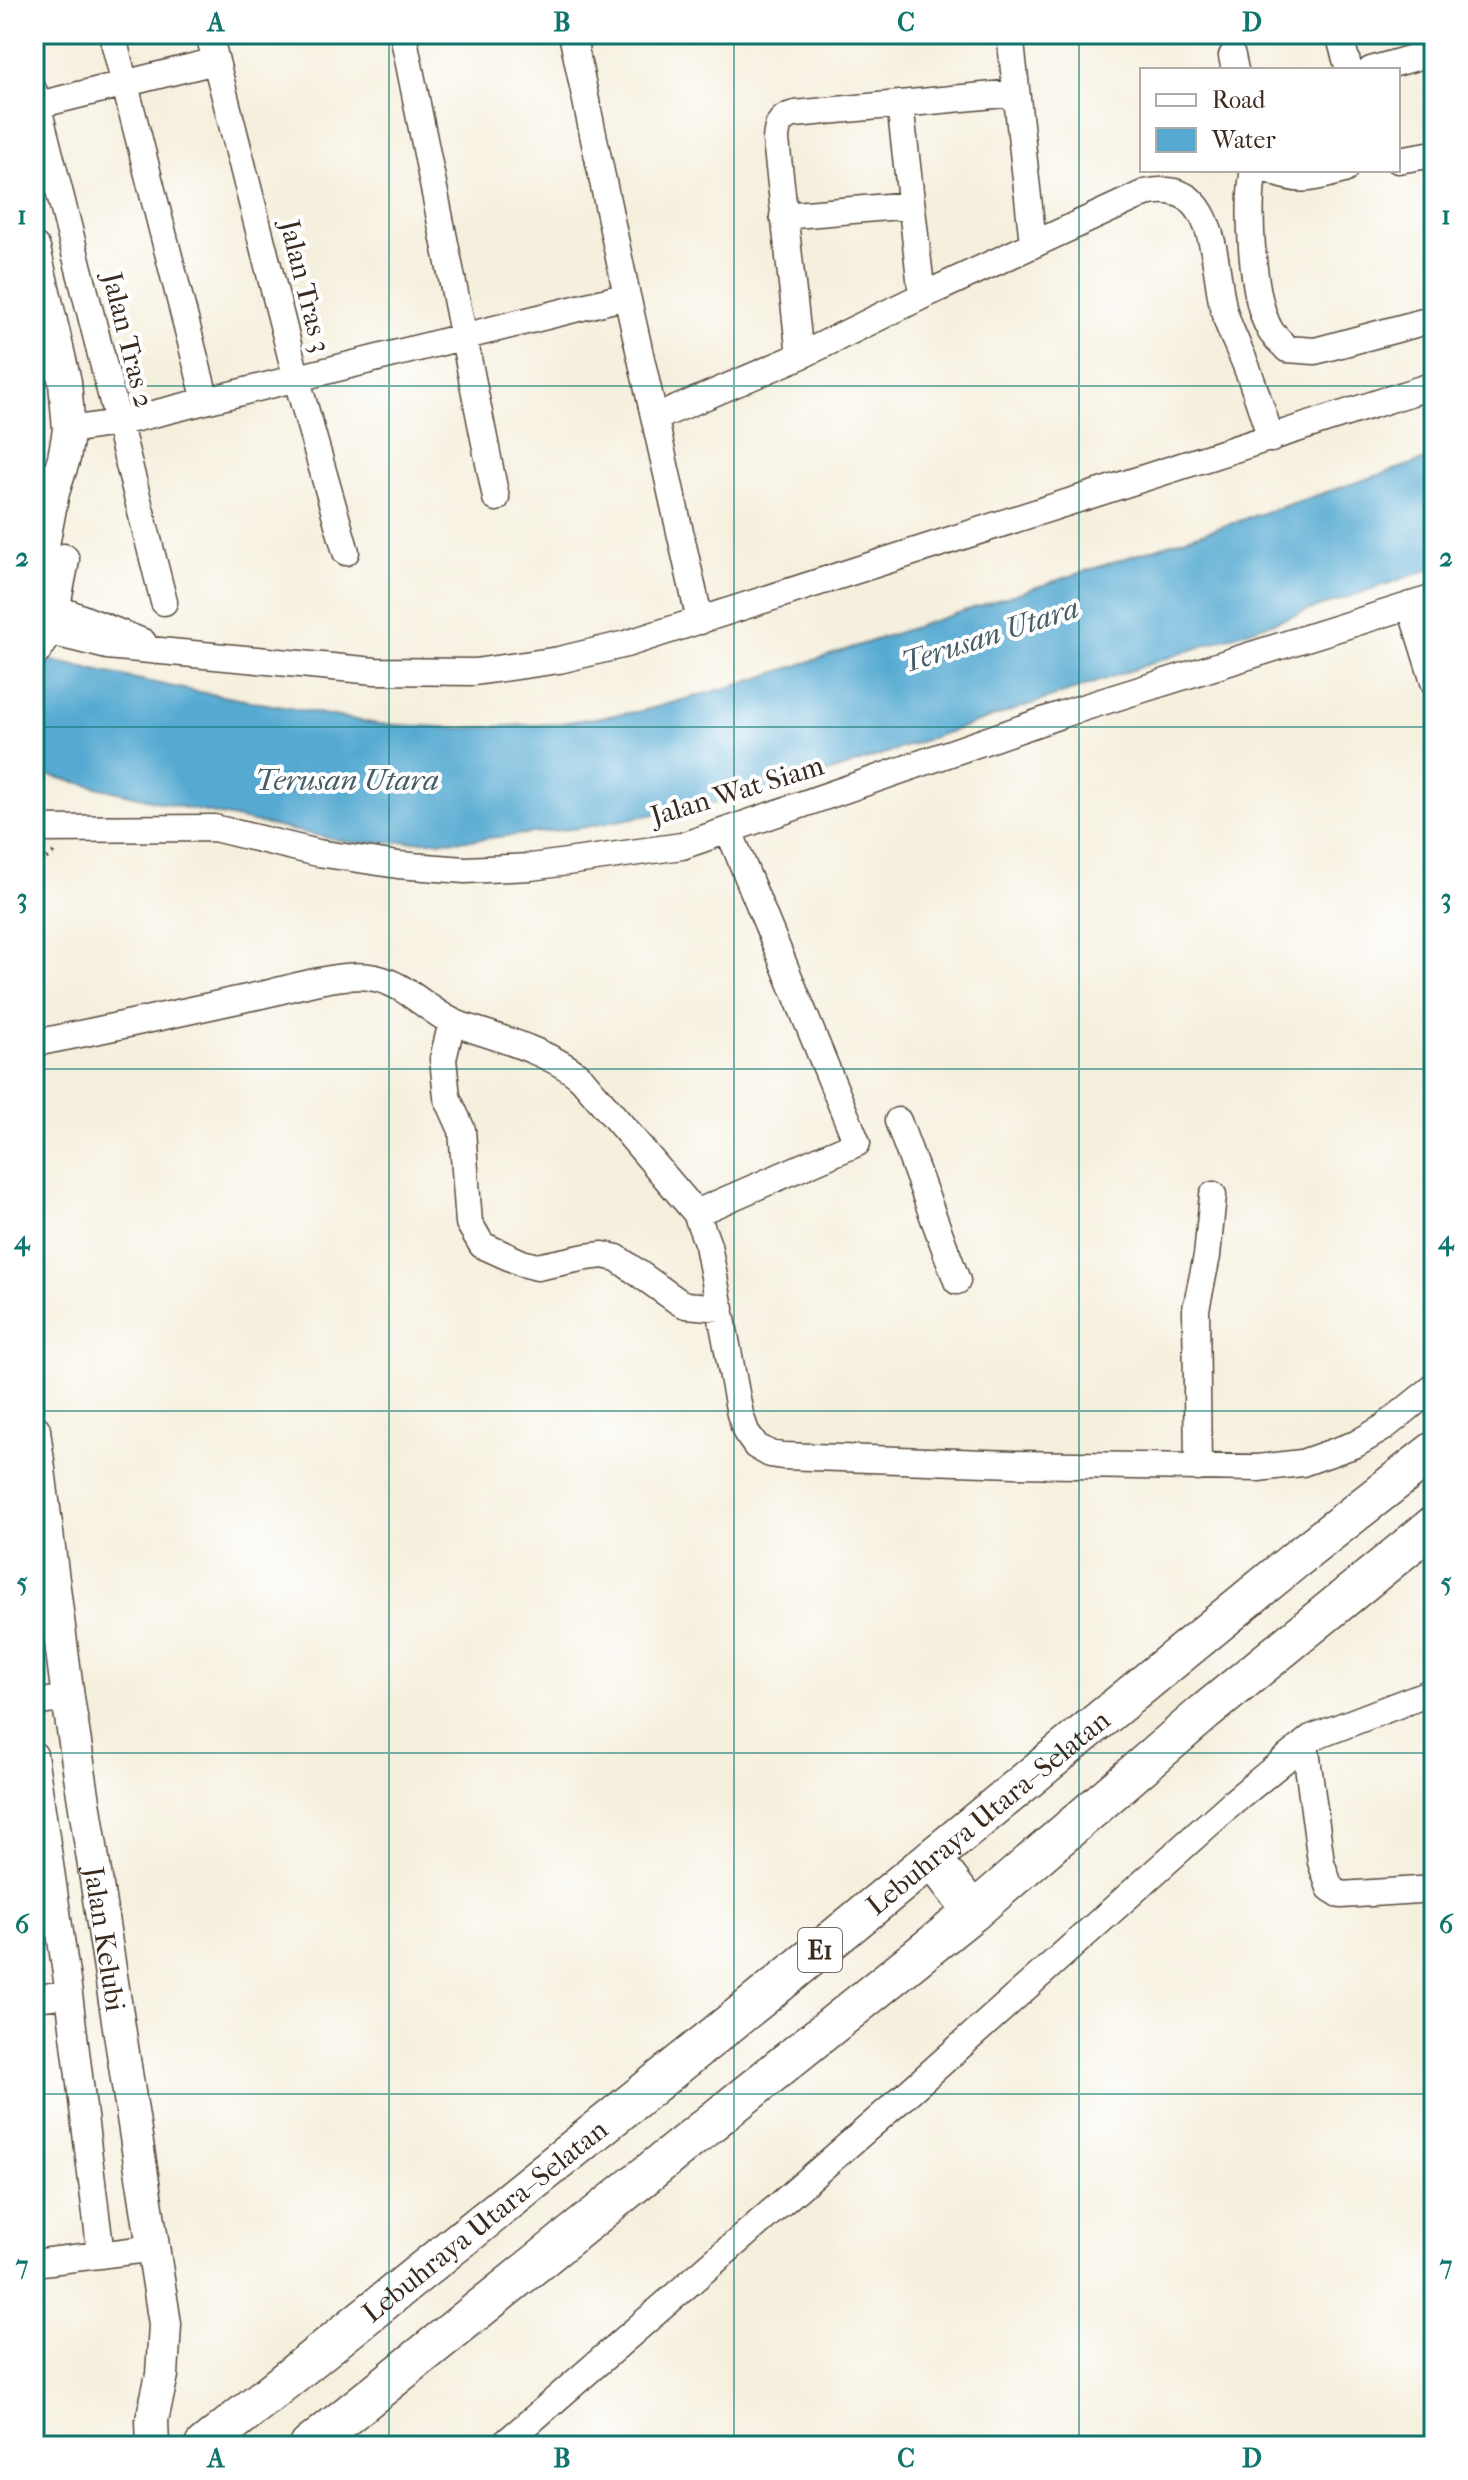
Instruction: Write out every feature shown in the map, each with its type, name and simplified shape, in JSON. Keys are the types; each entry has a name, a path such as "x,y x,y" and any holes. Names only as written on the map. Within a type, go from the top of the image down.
{"highway":[{"name":"Lebuhraya Utara–Selatan","path":"204,2446 765,1995 1295,1560 1434,1451"},
{"name":"E1","path":"309,2446 973,1912 1205,1712 1434,1525"},
{"path":"932,1858 973,1912"}],"main road":[{"path":"35,256 65,382 66,444 53,492 40,619"},
{"name":"Jalan Kelubi","path":"34,1430 68,1698 165,2324 162,2375 152,2420 153,2446"}],"street":[{"path":"112,34 206,401"},
{"name":"Jalan Tras 3","path":"209,34 297,380 346,552"},
{"path":"403,34 496,498"},
{"path":"572,34 700,621"},
{"path":"1010,34 1033,243"},
{"path":"1339,34 1348,68"},
{"path":"1378,68 1434,52"},
{"path":"35,101 216,61"},
{"path":"800,356 776,140 777,128 785,116 1015,93"},
{"name":"Jalan Tras 2","path":"35,101 164,602"},
{"path":"900,104 922,296"},
{"path":"1400,160 1434,154"},
{"path":"1254,172 1249,190 1250,220 1258,288 1269,329 1287,349 1315,351 1434,319"},
{"path":"1274,172 1290,180 1337,172"},
{"path":"655,418 800,356 1033,243 1160,189 1176,190 1186,196 1207,222 1224,311 1271,439"},
{"path":"783,216 911,205"},
{"path":"66,444 117,423 627,296"},
{"path":"40,619 161,649 375,671 475,672 559,660 626,644 700,621 1434,385"},
{"path":"1422,602 1434,682"},
{"name":"Jalan Wat Siam","path":"34,829 214,828 318,853 398,865 465,870 531,867 682,846 1063,714 1422,602"},
{"path":"696,1213 857,1143 729,831"},
{"path":"34,1043 326,981 365,977 378,978 452,1022 572,1069 696,1213 708,1245 735,1392 746,1432 756,1446 770,1454 812,1458 1258,1468 1302,1463 1356,1444 1383,1428 1434,1387"},
{"path":"452,1022 443,1059 447,1097 462,1130 469,1223 482,1245 537,1267 603,1255 617,1258 679,1302 721,1308"},
{"path":"898,1121 957,1281"},
{"path":"1198,1468 1196,1309 1207,1256 1213,1195"},
{"path":"502,2446 899,2101 1232,1803 1305,1743 1324,1732 1434,1691"},
{"path":"34,1703 68,1698"},
{"path":"1305,1743 1321,1862 1330,1888 1341,1895 1434,1889"},
{"path":"34,1755 69,1994 101,2255"},
{"path":"34,1998 69,1994"},
{"path":"34,2263 155,2248"}],"water":[{"name":"Terusan Utara","path":"1434,457 1434,568 771,792 580,828 470,840 353,843 34,772 34,657 183,689 378,724 462,728 554,724 642,711 741,684"}]}
